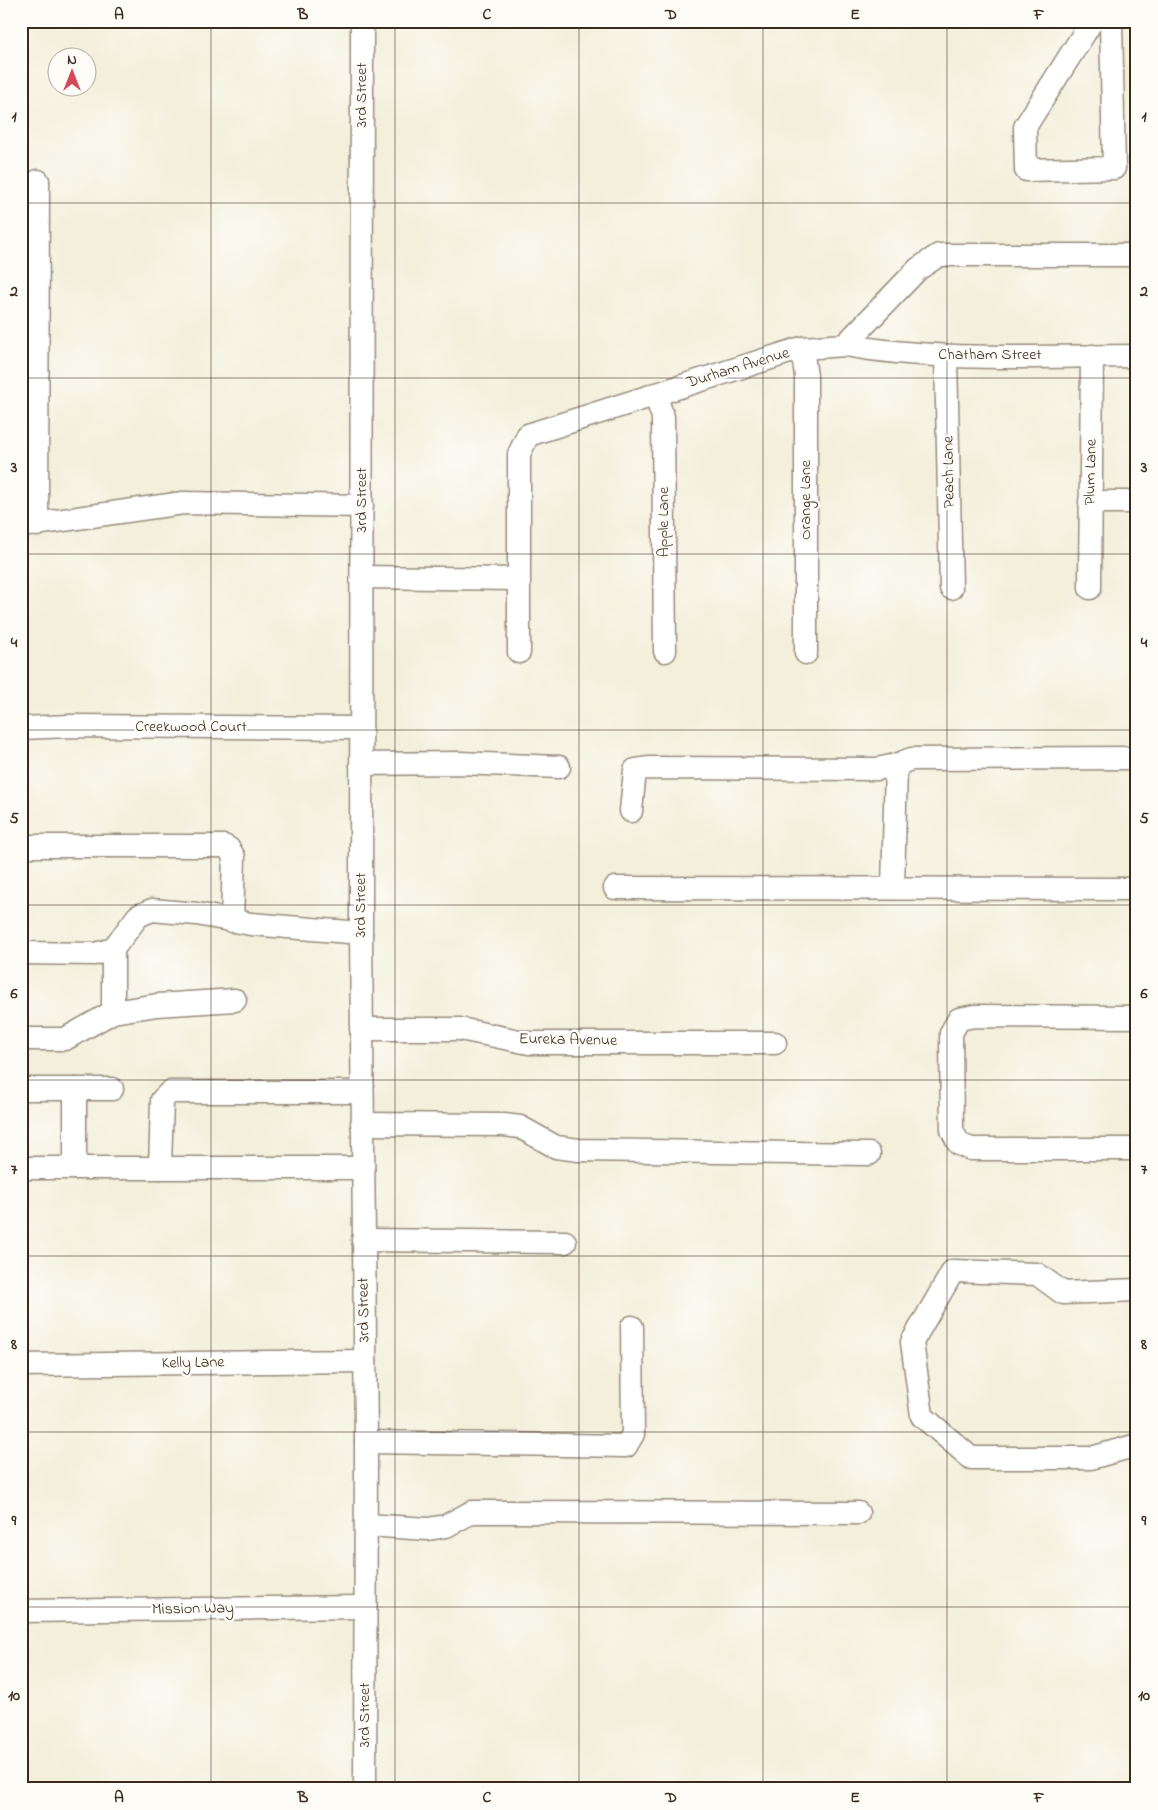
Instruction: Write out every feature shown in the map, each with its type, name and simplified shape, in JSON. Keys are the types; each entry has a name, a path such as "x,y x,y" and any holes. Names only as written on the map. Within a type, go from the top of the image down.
{"street":[{"name":"3rd Street","path":"362,21 362,764 360,933 366,1442 365,1789"},
{"path":"1092,21 1024,127 1026,170 1114,168 1111,21"},
{"path":"38,181 30,264 29,525 183,503 362,506"},
{"path":"844,345 918,269 939,255 1137,255"},
{"name":"Durham Avenue","path":"519,652 519,454 528,435 802,348 844,345"},
{"name":"Chatham Street","path":"844,345 888,352 946,356 1137,356"},
{"name":"Orange Lane","path":"802,348 806,376 806,653"},
{"name":"Peach Lane","path":"946,356 951,588"},
{"name":"Plum Lane","path":"1090,588 1092,356"},
{"name":"Apple Lane","path":"655,394 663,417 665,651"},
{"path":"1090,502 1137,502"},
{"path":"362,577 518,579"},
{"name":"Creekwood Court","path":"21,728 70,726 362,728"},
{"path":"631,811 635,770 648,768 877,769 896,765 911,759 1137,758"},
{"path":"362,764 459,763 559,767"},
{"path":"893,888 896,765"},
{"path":"21,846 224,846 234,858 232,921"},
{"path":"615,888 1137,889"},
{"path":"113,1012 113,949 138,916 152,910 197,914 232,921 360,933"},
{"path":"21,953 95,954 113,949"},
{"path":"21,1039 65,1039 113,1012 157,1005 235,1000"},
{"path":"1137,1017 975,1016 959,1019 951,1033 952,1130 959,1144 971,1149 1137,1149"},
{"name":"Eureka Avenue","path":"362,1029 460,1029 529,1043 775,1043"},
{"path":"75,1168 76,1089"},
{"path":"21,1090 112,1089"},
{"path":"160,1168 162,1100 170,1092 362,1092"},
{"path":"362,1124 504,1125 520,1128 556,1147 579,1150 870,1154"},
{"path":"21,1168 363,1168"},
{"path":"363,1240 565,1242"},
{"path":"1137,1290 1063,1293 1037,1274 953,1271 912,1342 922,1416 971,1458 1091,1458 1137,1445"},
{"path":"366,1442 626,1446 633,1434 632,1327"},
{"name":"Kelly Lane","path":"21,1365 365,1361"},
{"path":"366,1525 428,1529 446,1526 472,1512 858,1513"},
{"name":"Mission Way","path":"21,1611 365,1607"}]}
